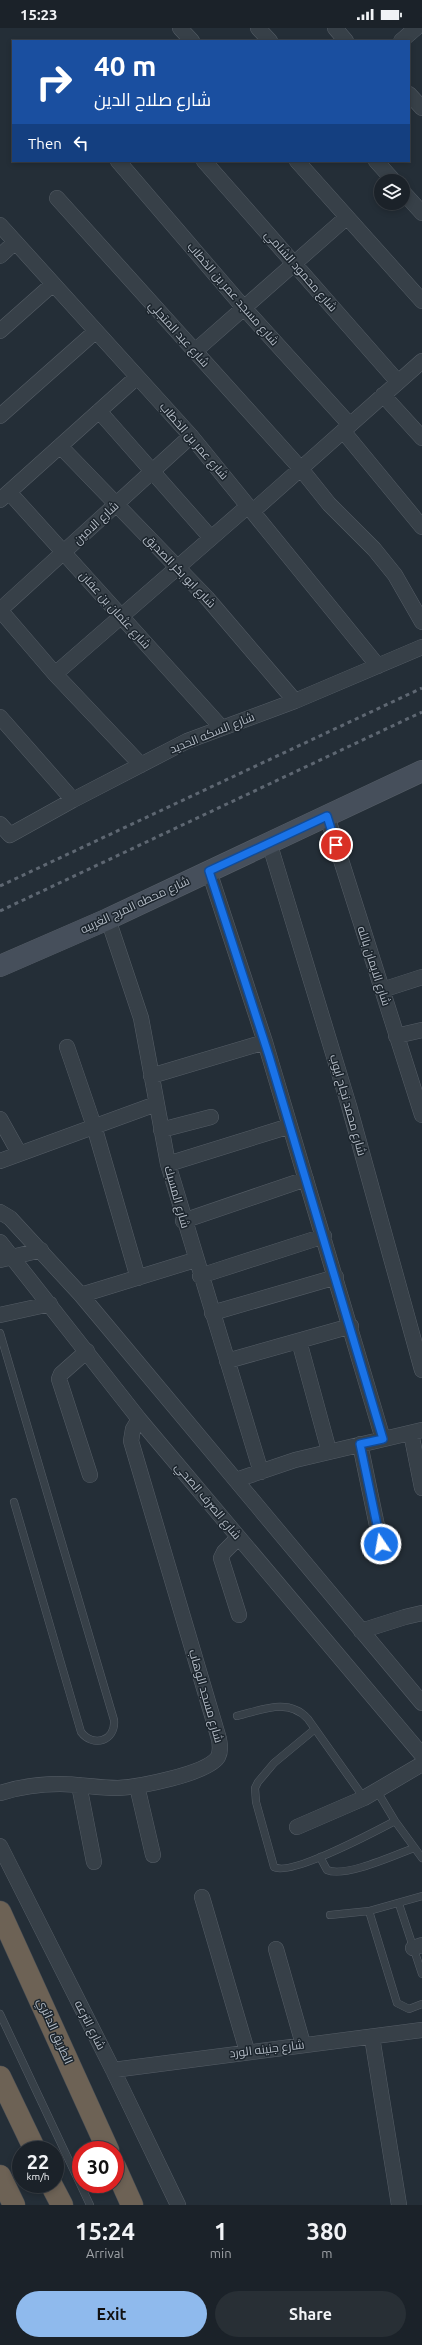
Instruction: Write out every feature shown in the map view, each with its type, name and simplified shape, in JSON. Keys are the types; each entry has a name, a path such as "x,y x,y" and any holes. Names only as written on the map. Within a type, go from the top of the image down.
{"highway":[{"name":"الطريق الدائري","path":"0,1912 104,2141"},
{"path":"0,2077 31,2141"},
{"path":"0,2176 14,2205"},
{"path":"124,2187 132,2205"},
{"path":"56,2193 62,2205"}],"main road":[{"name":"شارع محطه المرج الغربيه","path":"0,966 108,918 422,771"}],"street":[{"path":"180,28 191,40"},
{"path":"258,28 269,40"},
{"path":"335,28 345,40"},
{"path":"402,40 415,28"},
{"path":"410,95 422,108"},
{"name":"شارع مسجد عمر بن الخطاب","path":"119,162 346,428 422,527"},
{"name":"شارع محمود الشامي","path":"205,162 398,382"},
{"path":"299,162 422,301"},
{"path":"377,162 388,174"},
{"name":"شارع عبد المتجلي","path":"58,198 301,469 329,504 374,549 395,575 422,622"},
{"path":"410,200 422,213"},
{"path":"195,351 347,217"},
{"name":"شارع عمر بن الخطاب","path":"0,225 191,436 378,666"},
{"path":"0,256 15,242"},
{"path":"0,331 53,284"},
{"path":"0,416 96,331"},
{"path":"55,674 211,538 301,469 422,361"},
{"path":"4,496 137,377"},
{"path":"383,395 422,438"},
{"path":"99,411 211,538"},
{"name":"شارع الامين","path":"0,610 191,436"},
{"name":"شارع ابو بكر الصديق","path":"60,446 176,568 207,598 296,701"},
{"name":"شارع عثمان بن عفان","path":"4,496 63,553 221,727"},
{"path":"0,610 55,674 141,764"},
{"name":"شارع السكه الحديد","path":"0,824 10,836 73,800 186,741 296,701 422,647"},
{"path":"0,717 73,800"},
{"name":"شارع الايمان بالله","path":"327,816 396,1036 416,1075 422,1115"},
{"name":"شارع محمد نجاح ايوب","path":"269,842 349,1106 422,1370"},
{"path":"209,871 265,1042 351,1326 383,1439"},
{"name":"شارع المسبك","path":"108,918 141,1018 168,1164 200,1276 261,1472"},
{"path":"382,990 422,977"},
{"path":"396,1036 422,1030"},
{"path":"151,1076 265,1042"},
{"path":"67,1047 94,1126 138,1278"},
{"path":"0,1161 156,1104"},
{"path":"161,1130 211,1116"},
{"path":"0,1118 19,1153"},
{"path":"168,1164 290,1126"},
{"path":"184,1221 306,1179"},
{"path":"0,1212 10,1218 81,1295 422,1703"},
{"path":"200,1276 324,1236"},
{"name":"شارع الصرف الصحي","path":"0,1242 6,1258 50,1304 139,1420 422,1755"},
{"path":"6,1258 41,1250"},
{"path":"81,1295 196,1260"},
{"path":"212,1313 336,1277"},
{"path":"0,1314 50,1304"},
{"path":"226,1361 351,1326"},
{"path":"299,1341 329,1451"},
{"path":"87,1351 61,1374 59,1379 90,1475"},
{"name":"شارع مسجد الوهاب","path":"1,1790 41,1785 79,1785 98,1788 137,1786 180,1775 212,1762 218,1756 221,1748 131,1440 133,1429 139,1420"},
{"path":"236,1480 329,1451 416,1432 422,1488"},
{"path":"360,1444 381,1544"},
{"path":"238,1538 224,1552 221,1558 239,1615"},
{"path":"361,1631 404,1617 422,1613"},
{"path":"297,1827 371,1795 422,1764"},
{"path":"79,1785 94,1862"},
{"path":"137,1786 153,1855"},
{"name":"شارع الترعه","path":"0,1846 113,2070 178,2205"},
{"path":"202,1897 247,2051"},
{"path":"276,1949 303,2044"},
{"name":"شارع جنينه الورد","path":"113,2070 247,2051 422,2030"},
{"path":"372,2037 399,2205"}],"lane":[{"path":"0,1333 114,1720 113,1731 110,1736 100,1741 89,1740 81,1732 14,1502"},
{"path":"237,1716 285,1706 304,1714 371,1795 395,1821 422,1858"},
{"path":"315,1729 274,1763 258,1782 255,1795 274,1867 285,1869 320,1857 395,1821"},
{"path":"320,1857 327,1870 336,1872 363,1866 414,1848"},
{"path":"330,1915 369,1911 399,1904 422,1896"},
{"path":"399,1904 418,1947 422,1974"},
{"path":"369,1911 397,2003 409,2009 422,2004"},
{"path":"0,2014 90,2205"}],"railway":[{"path":"0,886 422,688"},
{"path":"0,911 422,712"}],"route":[{"path":"336,845 327,816 209,871 269,1056 383,1439 360,1444 381,1544"}]}
